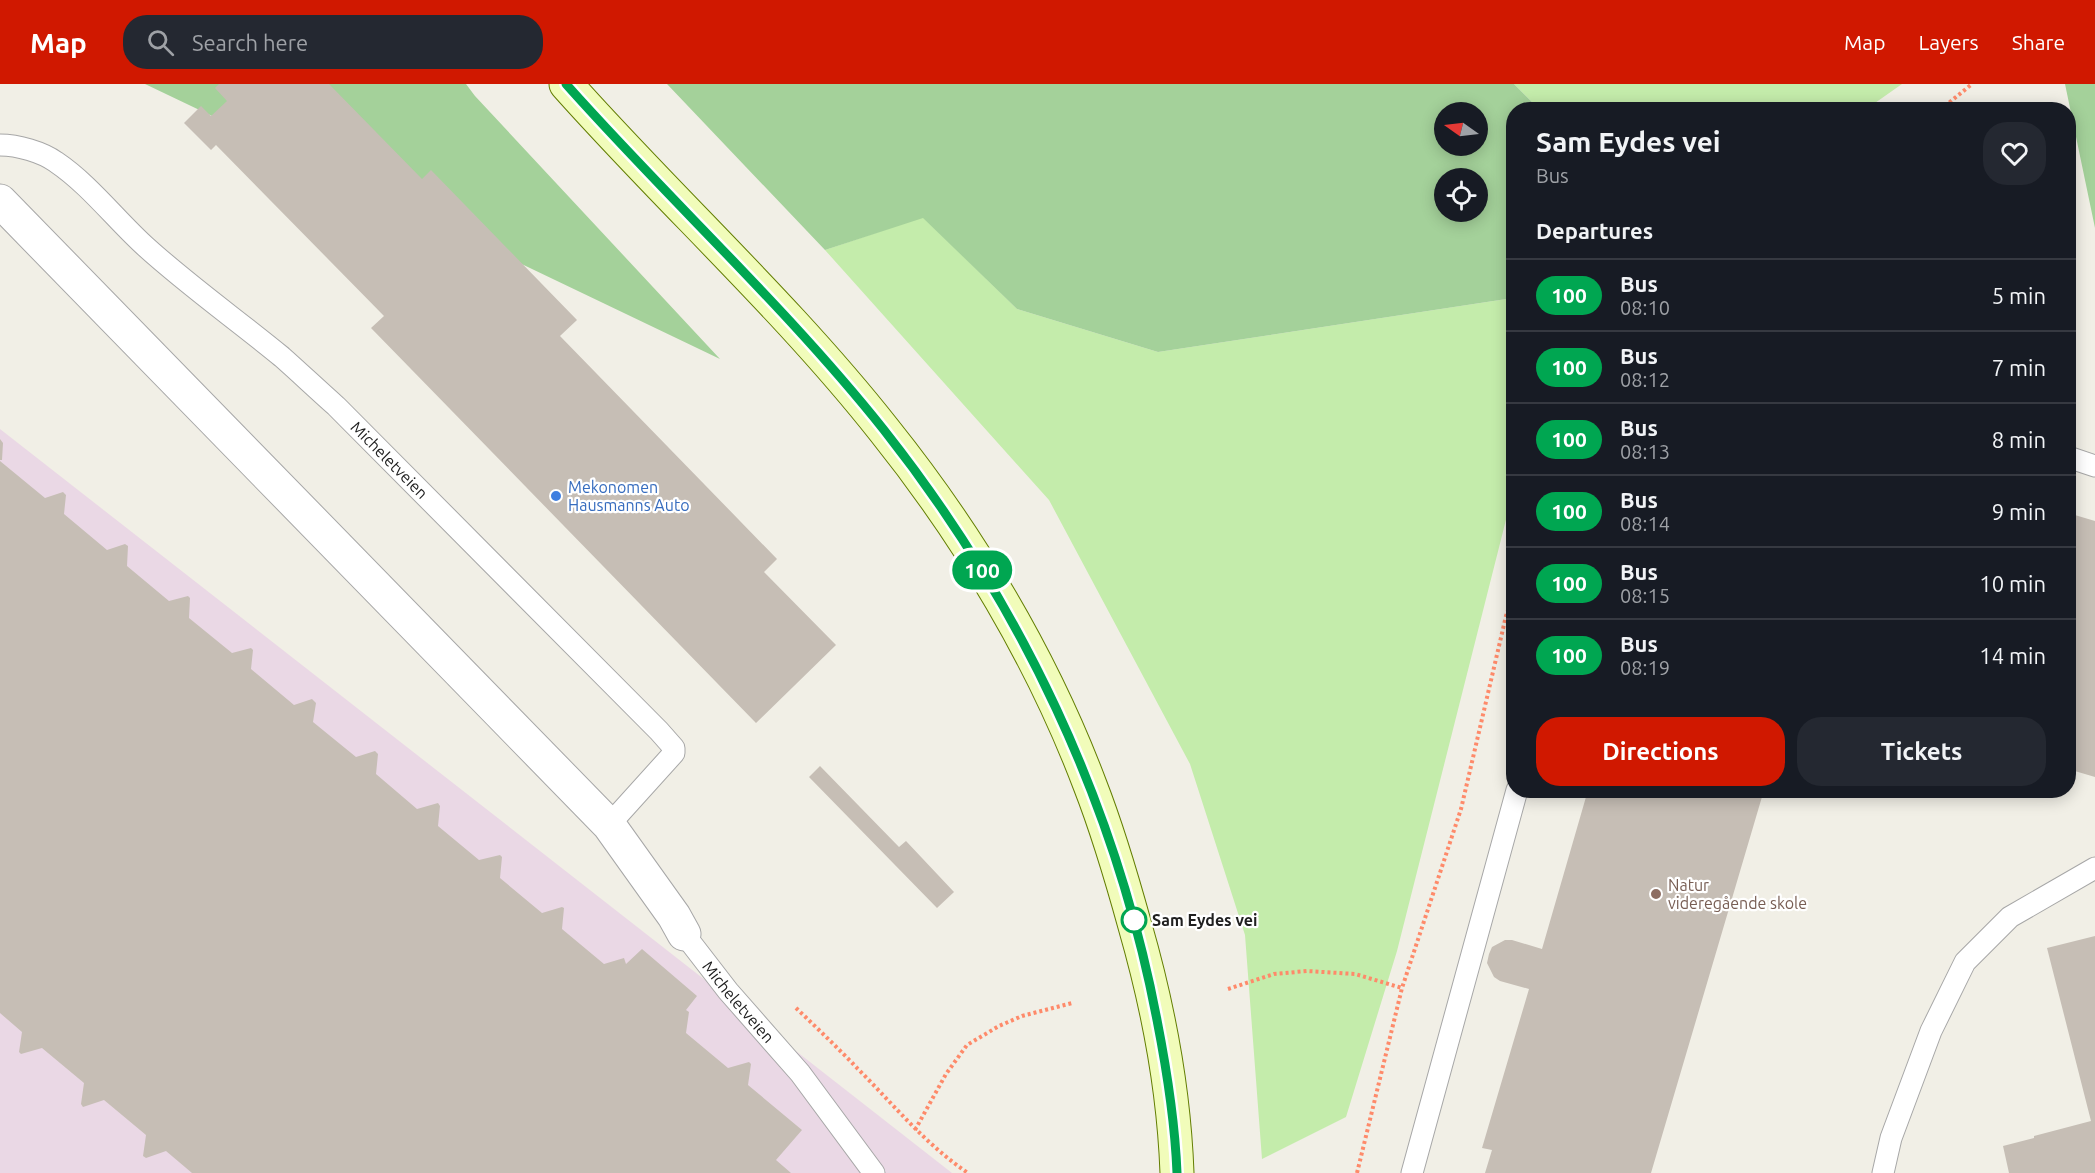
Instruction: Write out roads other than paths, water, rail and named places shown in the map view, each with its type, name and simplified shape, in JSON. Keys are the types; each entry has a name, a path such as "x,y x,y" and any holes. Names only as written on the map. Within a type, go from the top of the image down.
{"main road":[{"path":"566,84 741,267 822,356 884,430 938,502 1028,651 1069,734 1091,787 1124,885 1149,975 1167,1068 1176,1141 1177,1173"}],"street":[{"name":"Micheletveien","path":"0,201 609,825 674,916 684,934"}],"lane":[{"name":"Micheletveien","path":"0,145 40,154 55,161 73,175 146,247 289,364 345,414 659,731 674,748 674,753 609,825"},
{"path":"2076,460 2095,466"},
{"path":"1412,1173 1515,798"},
{"path":"1883,1173 1891,1138 1931,1031 1965,962 2010,917 2095,868"},
{"name":"Micheletveien","path":"684,934 728,992 800,1073 874,1173"}],"place":[{"name":"Mekonomen Hausmanns Auto","path":"556,496"},
{"name":"Natur videregående skole","path":"1656,894"},
{"name":"Sam Eydes vei","path":"1134,920"}]}
